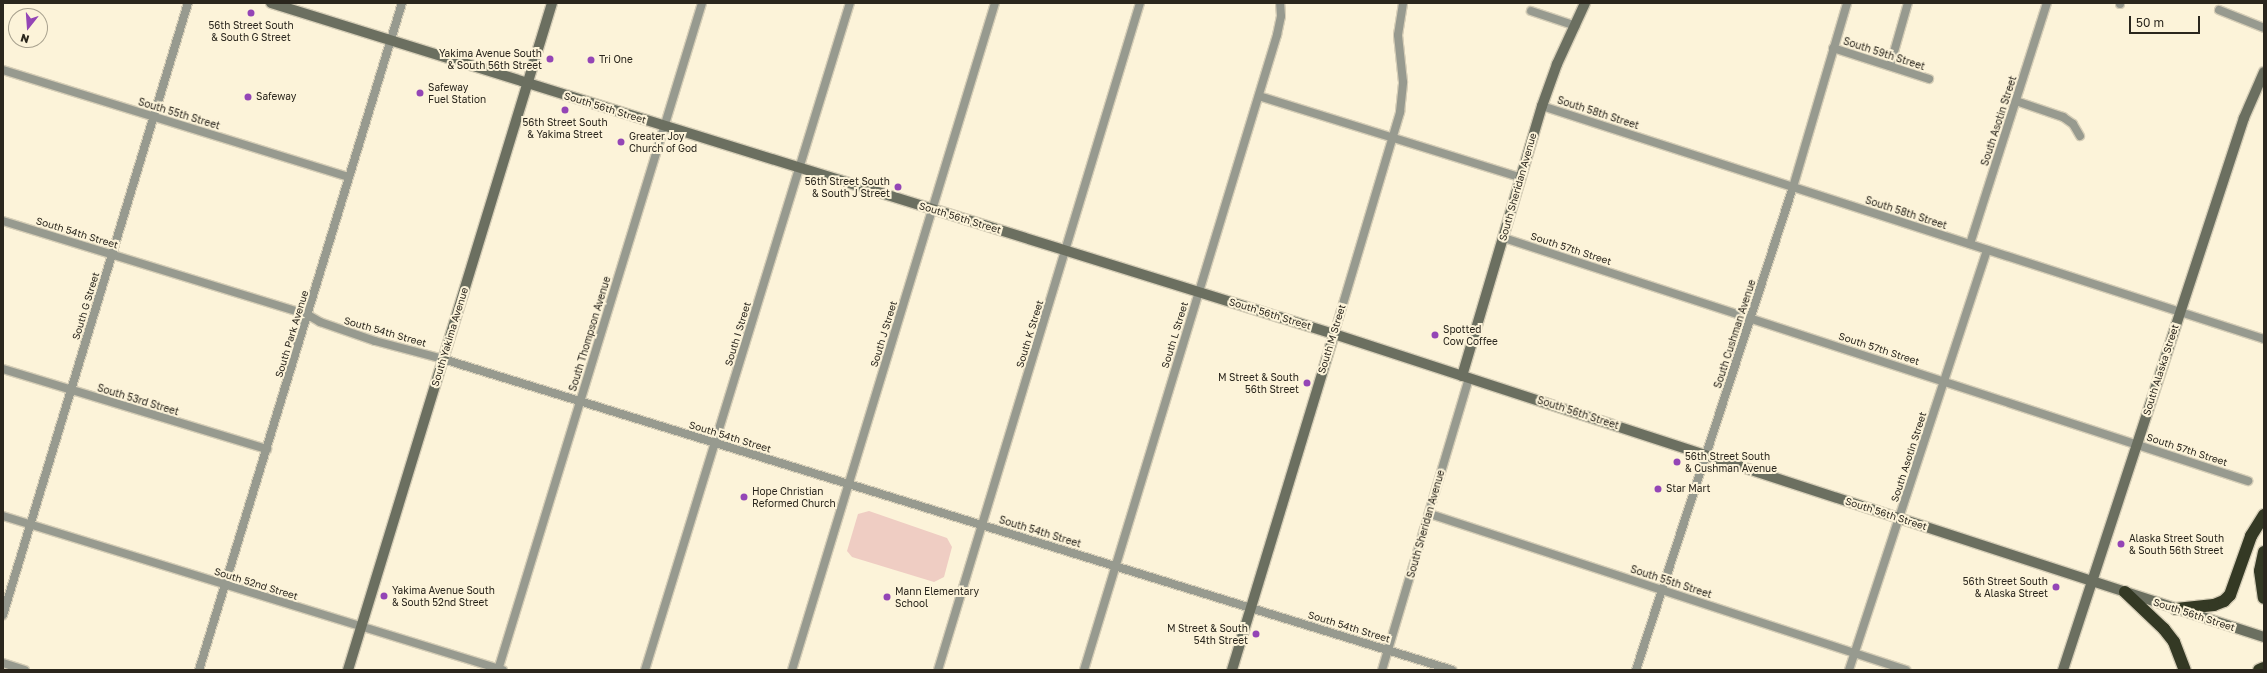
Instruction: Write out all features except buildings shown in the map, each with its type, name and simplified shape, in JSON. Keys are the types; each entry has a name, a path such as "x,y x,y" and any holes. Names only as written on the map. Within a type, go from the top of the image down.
{"highway":[{"path":"2176,609 2214,605 2224,601 2230,595 2251,536 2264,515"},
{"path":"2264,552 2260,581 2264,598"},
{"path":"2125,592 2164,629 2174,642 2185,670"},
{"path":"2259,670 2264,668"}],"main road":[{"name":"South 56th Street","path":"271,3 800,169 1334,334 2264,637"},
{"name":"South Yakima Avenue","path":"348,670 552,3"},
{"name":"South Sheridan Avenue","path":"1465,377 1542,106 1557,64 1586,3"},
{"name":"South Alaska Street","path":"2063,670 2244,118 2264,72"},
{"name":"South M Street","path":"1232,670 1334,334"}],"street":[{"name":"South G Street","path":"3,615 188,3"},
{"name":"South Park Avenue","path":"199,670 402,3"},
{"name":"South Thompson Avenue","path":"500,670 580,401 702,3"},
{"name":"South I Street","path":"645,670 850,3"},
{"name":"South J Street","path":"792,670 995,3"},
{"name":"South K Street","path":"938,670 1140,3"},
{"name":"South M Street","path":"1334,334 1394,137 1402,93 1398,35 1403,3"},
{"name":"South Cushman Avenue","path":"1636,670 1793,187 1847,3"},
{"path":"1890,66 1908,3"},
{"name":"South Asotin Street","path":"1970,244 2047,3"},
{"name":"South L Street","path":"1084,670 1280,22 1281,4"},
{"path":"2219,10 2264,28"},
{"path":"1532,11 1576,26"},
{"name":"South 59th Street","path":"1833,48 1929,79"},
{"name":"South 55th Street","path":"3,70 349,177"},
{"path":"1258,96 1522,178"},
{"path":"2016,101 2063,117 2073,124 2080,136"},
{"name":"South 58th Street","path":"1542,106 2264,339"},
{"name":"South 54th Street","path":"3,221 308,315 320,322 375,341 443,359 849,485 1251,606 1452,670"},
{"name":"South 57th Street","path":"1504,238 2248,481"},
{"name":"South Asotin Street","path":"1849,670 1987,250"},
{"name":"South 53rd Street","path":"3,369 267,449"},
{"name":"South Sheridan Avenue","path":"1382,670 1430,514 1465,377"},
{"name":"South 55th Street","path":"1430,514 1906,670"},
{"name":"South 52nd Street","path":"3,516 500,670"},
{"path":"3,663 25,670"}],"shaded area":[{"path":"869,511 947,538 952,547 944,577 934,582 852,557 847,551 858,514"}],"place":[{"name":"56th Street South & South G Street","path":"251,13"},
{"name":"Yakima Avenue South & South 56th Street","path":"550,59"},
{"name":"Tri One","path":"591,60"},
{"name":"Safeway Fuel Station","path":"420,93"},
{"name":"Safeway","path":"248,97"},
{"name":"56th Street South & Yakima Street","path":"565,110"},
{"name":"Greater Joy Church of God","path":"621,142"},
{"name":"56th Street South & South J Street","path":"898,187"},
{"name":"Spotted Cow Coffee","path":"1435,335"},
{"name":"M Street & South 56th Street","path":"1307,383"},
{"name":"56th Street South & Cushman Avenue","path":"1677,462"},
{"name":"Star Mart","path":"1658,489"},
{"name":"Hope Christian Reformed Church","path":"744,497"},
{"name":"Alaska Street South & South 56th Street","path":"2121,544"},
{"name":"56th Street South & Alaska Street","path":"2056,587"},
{"name":"Yakima Avenue South & South 52nd Street","path":"384,596"},
{"name":"Mann Elementary School","path":"887,597"},
{"name":"M Street & South 54th Street","path":"1256,634"}]}
